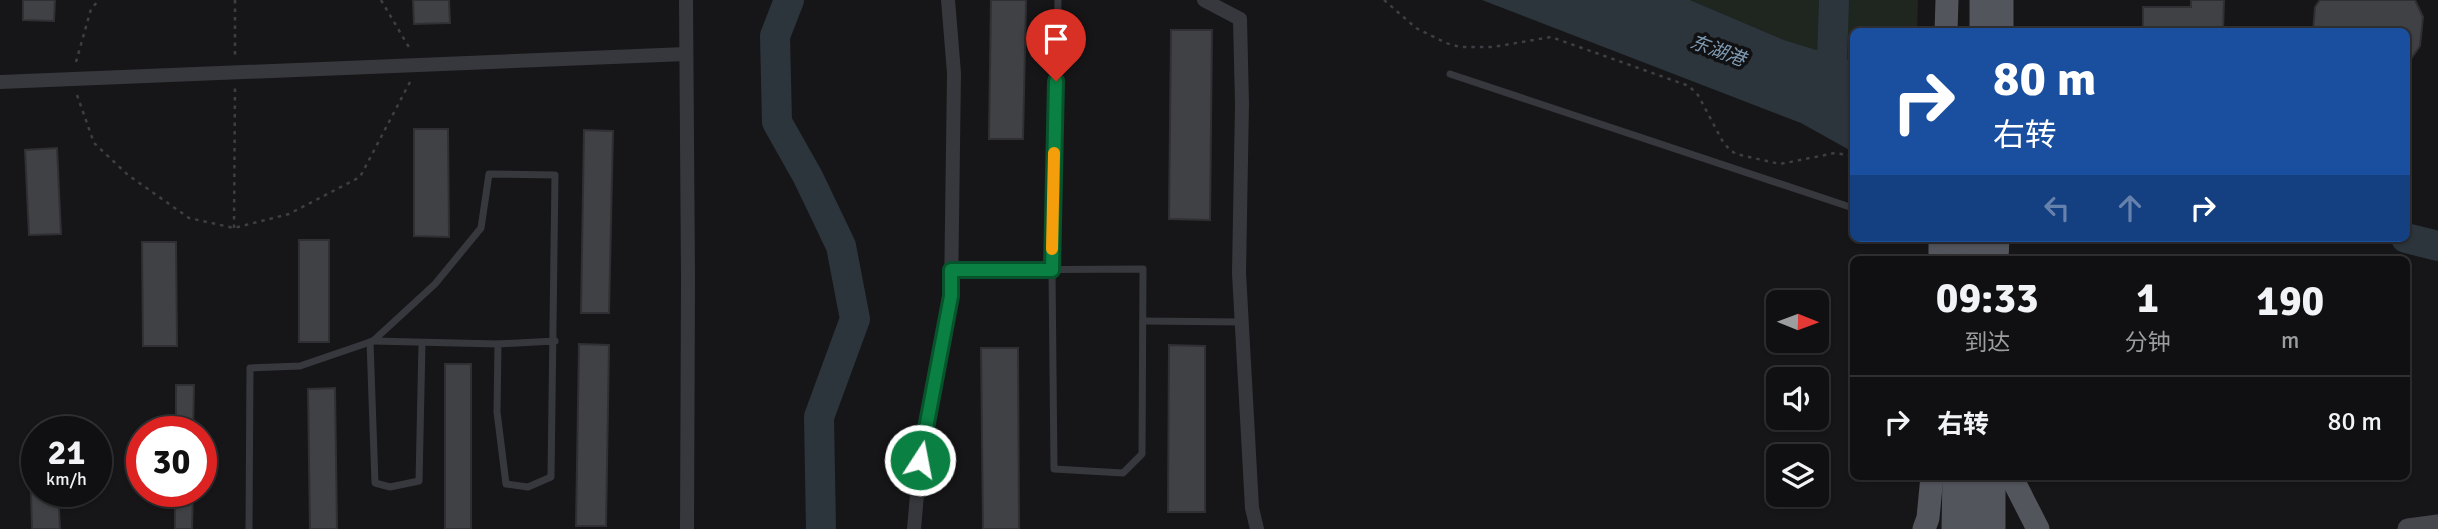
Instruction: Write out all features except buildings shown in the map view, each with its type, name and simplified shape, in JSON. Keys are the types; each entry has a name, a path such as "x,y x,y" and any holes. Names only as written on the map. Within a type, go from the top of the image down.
{"main road":[{"path":"1946,28 1947,0"},
{"path":"1961,0 1961,28"},
{"path":"1981,0 1981,28"},
{"path":"2001,28 2002,0"},
{"path":"1924,529 1933,480"},
{"path":"1933,480 1933,529"},
{"path":"1953,529 1954,480"},
{"path":"1973,529 1974,480"},
{"path":"1994,480 1994,529"},
{"path":"2013,480 2038,529"},
{"path":"2408,529 2438,525"}],"street":[{"path":"686,0 687,529"},
{"path":"914,529 920,460 951,296 954,73 948,0"},
{"path":"1204,0 1240,19 1242,104 1239,273 1252,508 1257,529"},
{"path":"0,82 686,54"}],"lane":[{"path":"951,270 1052,270 1143,269 1142,454 1123,473 1054,469 1052,270 1058,0"},
{"path":"1450,74 1850,207"},
{"path":"422,343 419,481 390,487 375,483 372,342 435,284 481,228 489,174 555,174 555,341 551,477 528,487 506,484 497,412 498,344"},
{"path":"1143,321 1242,323"},
{"path":"249,529 250,368 300,366 372,342 498,344 555,341"}],"path":[{"path":"99,0 92,9 71,79 94,142 128,175 189,218 234,228 289,214 359,177 420,64 381,0"},
{"path":"234,228 235,0"},
{"path":"1384,0 1416,28 1429,36 1460,47 1493,47 1551,37 1689,86 1698,95 1730,150 1746,157 1780,164 1835,153 1850,156"}],"shaded area":[{"path":"1690,0 1918,0 1917,28 1850,28 1850,60 1784,40"}],"water":[{"path":"1482,0 1690,0 1784,40 1850,60 1850,150 1801,123"}],"waterway":[{"path":"789,0 775,36 777,122 808,177 841,246 855,319 819,417 821,529"},
{"path":"1831,93 1834,0"},
{"name":"东湖港","path":"2410,239 2438,246"}],"slow traffic":[{"path":"1052,249 1054,153"}],"route":[{"path":"920,460 951,296 951,270 1052,270 1056,81"}]}
